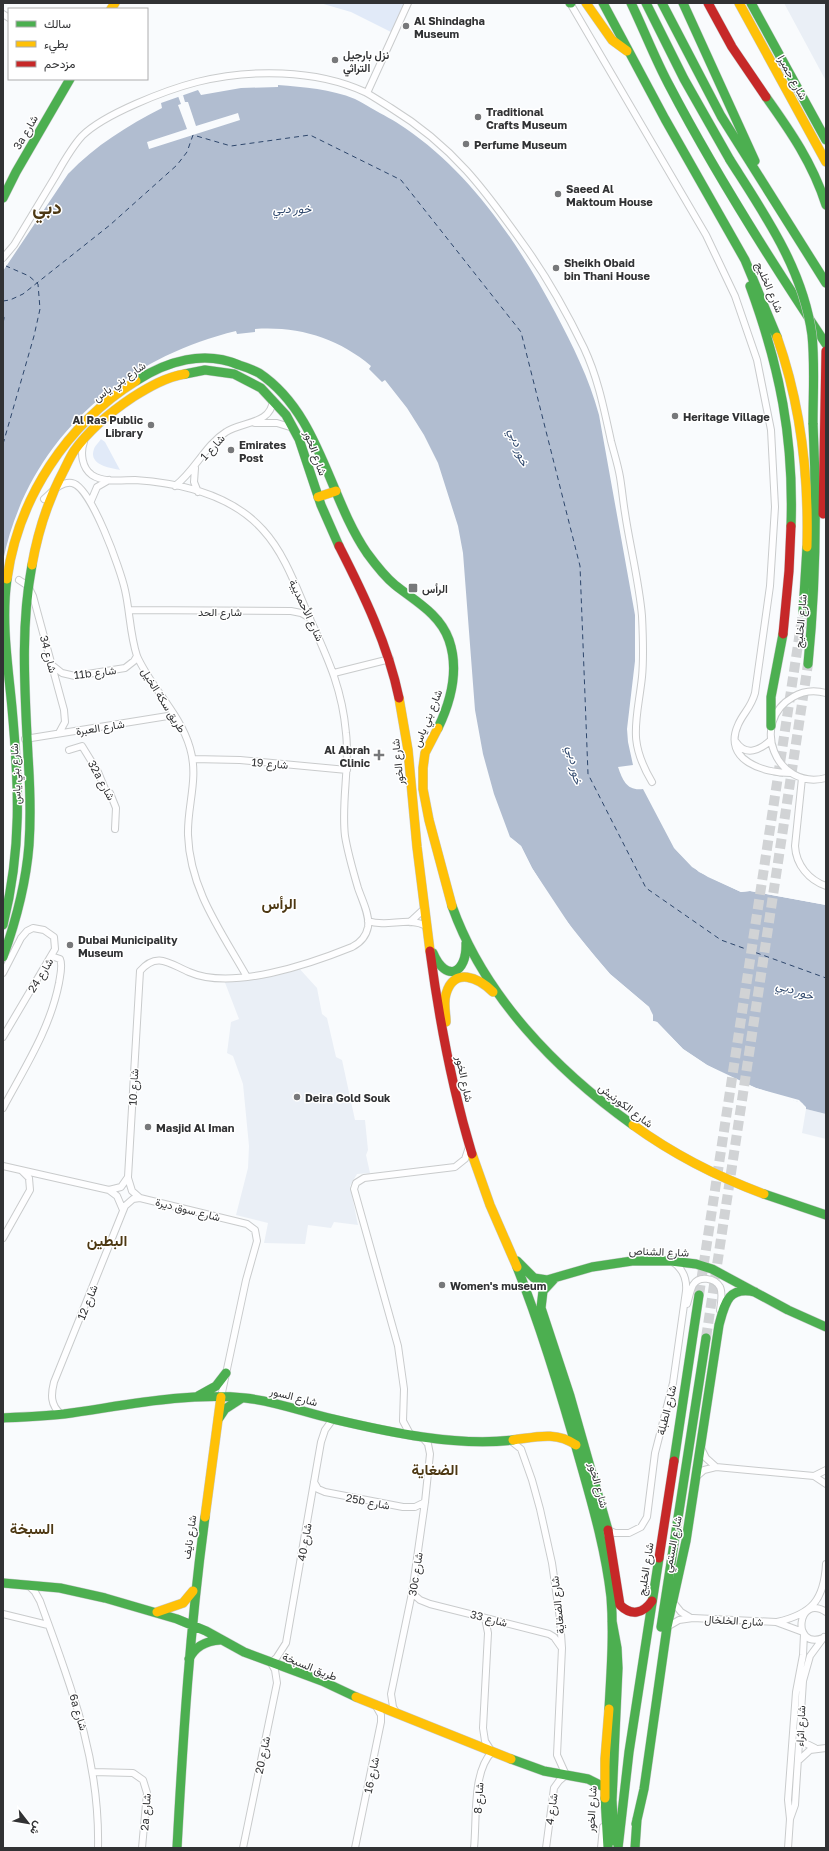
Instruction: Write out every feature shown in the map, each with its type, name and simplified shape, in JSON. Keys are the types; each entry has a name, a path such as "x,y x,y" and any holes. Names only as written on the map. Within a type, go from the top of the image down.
{"main road":[{"path":"586,3 612,40 629,53"},
{"name":"شارع الخليج","path":"603,3 670,129 734,240 754,278 770,318 790,377 799,418 804,454 807,508 807,560 803,612"},
{"path":"631,3 668,83 707,155 750,227 826,344"},
{"name":"شارع الخليج","path":"646,3 684,79 730,160 783,244 795,269 804,295 812,336 817,515 815,580"},
{"path":"662,3 703,84 826,284"},
{"path":"683,3 752,153 767,190"},
{"path":"708,3 721,28 755,81 803,149 818,179 826,205"},
{"name":"شارع جميرا","path":"739,3 826,162"},
{"name":"شارع جميرا","path":"751,3 826,140"},
{"name":"3a شارع","path":"3,198 16,172 69,80"},
{"path":"734,240 774,358 783,400 789,443 791,500 789,572 784,623 770,699 771,726"},
{"name":"شارع الخليج","path":"808,664 815,580 824,507 823,389 826,351"},
{"name":"شارع بني ياس","path":"3,925 10,899 16,858 18,804 6,641 6,586 13,552 28,505 40,480 72,435 113,397 160,367 192,358 225,360 247,367 269,380 281,391 300,417 348,519 365,550 390,580 433,614 441,625 452,652 453,680 451,694 442,720 427,747 424,760 423,788 448,899 466,943"},
{"name":"شارع بني ياس","path":"29,535 44,499 64,465 88,435 128,400 161,380 178,373 195,370 213,370 243,377 262,389 273,399"},
{"name":"شارع الخور","path":"273,399 295,430 308,458 318,497 368,604 390,659 398,689 406,734 426,931 454,1089 469,1146 488,1200 513,1256 546,1346 576,1445 602,1540 612,1621 612,1657 604,1787 605,1798"},
{"path":"823,410 826,429"},
{"path":"318,497 336,491"},
{"path":"18,584 20,568"},
{"name":"شارع بني ياس","path":"4,955 21,901 27,867 30,832 25,739 18,667 16,623"},
{"path":"16,858 19,869 14,900 17,904 21,901"},
{"path":"426,931 437,964 446,970 456,969 464,962 466,943"},
{"path":"3,940 6,943 4,955"},
{"name":"شارع الكورنيش","path":"466,943 486,976 532,1036 567,1072 605,1105 646,1135 716,1174 747,1187 826,1214"},
{"path":"446,1044 446,995 452,983 458,979 465,977 478,979 509,1007"},
{"name":"شارع الشناص","path":"513,1256 534,1278 540,1280 554,1279 573,1272 612,1263 632,1261 671,1261 696,1264 712,1269 788,1310 826,1327"},
{"name":"شارع الخور","path":"554,1279 544,1288 541,1294 541,1308 570,1396 608,1530 620,1604 627,1611 638,1613 647,1608 653,1599"},
{"name":"شارع الستمي","path":"636,1824 644,1789 667,1627 686,1541 719,1325 724,1305 731,1295 742,1290 755,1292"},
{"name":"شارع الخليج","path":"617,1848 629,1752 699,1295"},
{"path":"635,1848 638,1787 658,1642 706,1338"},
{"path":"195,1397 213,1388 226,1373"},
{"name":"شارع السور","path":"3,1418 61,1414 195,1397 243,1398 275,1403 333,1419 421,1436 472,1441 511,1441 553,1435 569,1440 576,1445"},
{"name":"شارع نايف","path":"177,1848 194,1588 221,1397"},
{"path":"218,1422 222,1412 228,1406 243,1398"},
{"name":"طريق السبخة","path":"3,1583 60,1588 106,1598 157,1612 191,1624 244,1652 322,1682 492,1752 541,1770 566,1776 592,1779 604,1787"},
{"path":"157,1612 180,1606 189,1598 194,1588"},
{"path":"612,1621 617,1648 618,1668 612,1800 617,1848"},
{"path":"188,1662 191,1654 196,1648 212,1640 220,1640"},
{"path":"605,1798 608,1848"}],"street":[{"path":"367,93 408,3"},
{"path":"570,3 697,218 716,255 743,317 761,377 773,448 775,507 773,553 769,599 755,693 749,708 737,726 735,740 739,754 749,764 770,770 791,773 802,778 816,780 826,778"},
{"path":"3,258 14,245 76,143 92,128 111,116 177,88 210,79 250,74 292,75 314,78 338,83 367,93 424,130 454,157 479,183 536,261 557,296 585,350 597,381 606,413 611,442 620,476 624,510 639,592 642,620 643,661 634,726 639,756 652,782"},
{"name":"شارع 1","path":"175,486 195,466 219,436 232,428 258,421 267,415 273,404 273,399"},
{"name":"شارع 1","path":"252,422 277,423 295,430"},
{"name":"شارع الأحمديية","path":"88,435 81,452 86,469 93,476 111,480 144,481 175,486 198,492 238,508 262,529 286,565 334,673 342,703 346,733 347,770 344,798 345,835 350,863 368,921"},
{"name":"شارع 1","path":"195,466 194,478 198,492"},
{"path":"91,502 97,487 111,480"},
{"name":"طريق سكة الخيل","path":"44,499 62,484 73,483 82,489 91,502 118,565 129,610 132,641 137,656 186,736 193,759 194,787 188,834 192,868 201,897 247,977"},
{"name":"شارع 34","path":"18,584 28,586 31,591 52,664 66,716 60,733"},
{"name":"شارع الحد","path":"129,610 291,611 301,613 310,618"},
{"name":"11b شارع","path":"52,664 62,673 76,676 125,668 134,661 137,656"},
{"path":"334,673 390,659"},
{"path":"791,773 777,759 771,740 771,726 780,708 790,699 809,692 826,693"},
{"name":"شارع العبرة","path":"25,739 174,715"},
{"path":"735,740 740,747 751,751 762,748 771,740"},
{"name":"32a شارع","path":"70,750 82,746 98,772 105,789 110,793 116,808 114,829"},
{"name":"شارع 19","path":"193,759 240,760 347,770"},
{"path":"802,778 795,846 796,855 803,870 815,881 826,886"},
{"path":"410,922 424,909"},
{"path":"366,934 368,921 379,924 410,922 420,923 426,931"},
{"path":"247,977 291,968 324,958 352,947 358,944 366,934 379,924"},
{"name":"شارع 24","path":"3,973 21,938 30,929 48,932 54,937 56,945 51,956 3,1037"},
{"path":"3,1108 36,1048 51,1015 56,997 61,965 60,959 51,956"},
{"name":"شارع 10","path":"128,1177 140,971 145,966 157,960 170,962 188,972 206,978 226,979 247,977"},
{"path":"410,1434 403,1421 403,1383 398,1346 354,1188 356,1183 364,1178 455,1167 465,1159 469,1146"},
{"path":"3,1166 109,1190 117,1196 123,1210 130,1201 140,1198"},
{"path":"3,1238 30,1190 29,1178 20,1170"},
{"path":"109,1190 121,1187 128,1177"},
{"name":"شارع سوق ديرة","path":"128,1177 130,1187 140,1198 247,1224 257,1233"},
{"name":"شارع 12","path":"61,1414 56,1410 52,1397 54,1382 123,1210"},
{"name":"شارع نايف","path":"221,1397 246,1280 257,1241 257,1233"},
{"name":"شارع الطبلة","path":"608,1530 615,1533 628,1533 641,1527 647,1517 655,1453 673,1383 683,1318 686,1284 682,1270 671,1261"},
{"path":"683,1318 693,1285 699,1280 711,1279 720,1286 721,1291 719,1325"},
{"name":"شارع 40","path":"271,1663 282,1650 288,1634 322,1436 333,1419"},
{"name":"30c شارع","path":"396,1712 393,1706 391,1694 412,1593 425,1502 429,1449 421,1436"},
{"name":"شارع الضغاية","path":"511,1441 518,1446 522,1454 547,1535 557,1591 562,1648 557,1747 558,1760 566,1776"},
{"path":"700,1447 706,1458 716,1467"},
{"path":"696,1478 704,1470 716,1467 814,1476 826,1484"},
{"path":"814,1476 826,1470"},
{"name":"25b شارع","path":"314,1482 318,1489 326,1492 403,1507 414,1507 425,1502"},
{"path":"808,1611 814,1605 822,1590 826,1564"},
{"name":"6a شارع","path":"28,1585 38,1596 78,1706 87,1738 97,1809 98,1848"},
{"name":"شارع 33","path":"412,1593 420,1600 430,1604 549,1634 554,1637 562,1648"},
{"name":"شارع الخلخال","path":"673,1602 681,1612 692,1618"},
{"path":"808,1611 817,1608 826,1612"},
{"name":"شارع الخلخال","path":"667,1627 679,1620 692,1618 776,1622 792,1618 808,1611"},
{"name":"شارع اثراء","path":"788,1848 790,1819 788,1800 797,1684 804,1655 803,1633 801,1627 802,1618 808,1611"},
{"path":"3,1614 48,1625"},
{"path":"485,1618 488,1629 483,1728 485,1741 492,1752"},
{"name":"شارع الخلخال","path":"776,1622 803,1633 811,1639 825,1636"},
{"name":"شارع اثراء","path":"790,1819 795,1805 799,1733 805,1672 813,1649 825,1636"},
{"name":"شارع 20","path":"245,1848 277,1683 275,1670 271,1663"},
{"name":"شارع 16","path":"355,1848 382,1722 381,1715 373,1704"},
{"path":"799,1733 805,1743 816,1748 826,1748"},
{"path":"798,1762 805,1753 816,1748"},
{"name":"شارع 8","path":"474,1848 479,1776 483,1763 492,1752"},
{"name":"2a شارع","path":"93,1772 132,1773 143,1780 146,1793 142,1848"},
{"name":"شارع 4","path":"546,1848 554,1788 559,1781 566,1776"},
{"name":"شارع الخور","path":"601,1848 605,1798"}],"shaded area":[{"path":"320,3 407,3 395,34 351,12"},
{"path":"784,3 826,3 826,81"},
{"path":"101,439 105,442 120,470 101,465 94,459 94,449"},
{"name":"Deira Gold Souk","path":"297,966 317,988 322,1014 327,1018 336,1057 342,1060 355,1120 365,1120 368,1150 366,1155 370,1173 357,1174 350,1186 358,1225 334,1222 331,1228 308,1225 305,1244 264,1243 268,1223 236,1215 248,1168 249,1146 243,1084 233,1056 227,1053 231,1022 239,1019 224,980"},
{"path":"806,1109 826,1114 826,1139 802,1133"}],"water":[{"name":"خور دبي","path":"278,85 327,91 355,99 397,122 429,146 472,188 491,211 525,260 555,312 580,362 599,415 635,615 635,661 627,729 633,765 618,767 624,781 629,787 643,789 674,848 692,867 708,877 741,892 750,891 826,905 826,1114 806,1109 802,1103 756,1088 707,1065 683,1049 657,1022 653,1021 649,1007 610,974 573,930 532,868 521,846 510,837 494,794 483,754 475,710 463,553 458,526 438,463 424,435 407,408 385,380 382,382 369,369 371,366 358,356 331,341 302,332 255,329 255,332 237,334 236,331 194,344 154,362 118,385 85,412 57,443 33,479 15,518 3,561 3,271 68,174 112,137 162,108 161,103 198,90 201,95 241,88 278,87"}],"pier":[{"path":"183,95 185,102 188,102 196,126 238,113 240,120 149,149 147,142 187,129 178,105 181,104 178,96"},
{"path":"510,837 521,846 532,868 558,910 596,958 610,974 649,1007 653,1015 653,1021 657,1022 683,1049 707,1065 728,1076 756,1088 799,1100 806,1107 806,1111 798,1102 755,1090 727,1078 682,1050 656,1023 652,1022 647,1008 609,976 594,960 557,911 530,869 519,847"},
{"path":"674,848 700,870 742,890 751,889 820,901 826,903 826,905 750,891 741,892 699,872"}],"ferry route":[{"path":"3,301 10,300 23,294 110,225 177,165 187,152 193,135 231,146 310,135 401,180 521,332 580,566 588,774 646,888 721,940 826,978"},
{"path":"3,444 34,336 40,309 38,284 29,276 6,266"},
{"path":"3,308 3,324"}],"tunnel":[{"path":"699,1295 803,612"},
{"path":"706,1338 808,664"}],"traffic: fast":[{"path":"603,3 665,119 745,260 777,337"},
{"path":"631,3 654,55 705,152 784,281 826,344"},
{"path":"646,3 684,79 730,160"},
{"path":"662,3 721,116 826,283"},
{"path":"683,3 755,161"},
{"path":"751,3 826,140"},
{"path":"3,198 16,172 69,80"},
{"path":"766,97 793,136 808,162 826,205"},
{"path":"730,160 781,243 800,288 812,335 814,368 813,423"},
{"path":"750,286 769,346 783,404 790,463 791,526"},
{"path":"136,381 173,363 199,358 212,358 226,361 257,372 280,390 296,410 310,433 342,507 367,553 387,578 433,615 445,631 452,651 453,673 450,696 438,728"},
{"path":"185,374 205,370 234,374 261,388 286,415 299,439 321,505 339,546"},
{"path":"808,664 813,604 815,544 813,423"},
{"path":"803,612 807,547"},
{"path":"3,957 20,902 28,859 30,790 24,660 28,589 32,565"},
{"path":"3,925 13,870 17,817 16,764 5,627 5,595 7,579"},
{"path":"771,726 771,697 783,634"},
{"path":"452,906 466,939 483,970 503,1000 526,1029 550,1055 577,1080 633,1125"},
{"path":"433,953 438,962 444,968 449,971 455,971 463,962 466,943"},
{"path":"764,1194 826,1215"},
{"path":"517,1261 534,1278 547,1280 592,1267 632,1261 671,1261 696,1264 712,1269 788,1310 826,1327"},
{"path":"517,1267 544,1341 560,1392 603,1548 609,1581 612,1611 612,1653 609,1709"},
{"path":"554,1279 543,1291 541,1308 570,1396 608,1530"},
{"path":"636,1824 644,1789 667,1627 686,1541 719,1325 726,1303 733,1294 746,1291 755,1292"},
{"path":"674,1461 699,1295"},
{"path":"661,1627 706,1338"},
{"path":"198,1396 216,1386 226,1373"},
{"path":"3,1418 64,1414 176,1398 222,1397 256,1399 354,1424 423,1437 469,1442 513,1440"},
{"path":"219,1418 225,1409 242,1398"},
{"path":"177,1848 188,1682 195,1600 205,1517"},
{"path":"618,1848 629,1752 659,1558"},
{"path":"3,1583 60,1588 105,1598 177,1619 206,1631 244,1652 322,1681 356,1697"},
{"path":"612,1621 617,1648 618,1668 612,1800 614,1841"},
{"path":"189,1659 191,1654 202,1645 220,1640"},
{"path":"511,1759 544,1771 588,1779 604,1787"},
{"path":"605,1798 608,1848"},
{"path":"635,1848 637,1819"}],"traffic: slow":[{"path":"112,8 115,3"},
{"path":"586,3 612,40 627,51"},
{"path":"739,3 826,162"},
{"path":"777,337 792,388 802,440 807,493 807,547"},
{"path":"32,565 37,540 48,504 70,458 80,443 101,421 133,397 164,380 185,374"},
{"path":"7,579 13,549 22,520 34,492 50,466 68,441 88,419 111,399 136,381"},
{"path":"318,497 336,491"},
{"path":"399,698 408,750 417,847 430,951"},
{"path":"438,728 425,753 423,789 429,820 452,906"},
{"path":"446,1022 445,997 450,985 455,980 461,977 474,979 481,982 493,992"},
{"path":"633,1125 664,1146 696,1164 764,1194"},
{"path":"472,1154 490,1205 517,1267"},
{"path":"205,1517 221,1397"},
{"path":"513,1440 553,1436 576,1445"},
{"path":"157,1612 183,1603 193,1591"},
{"path":"356,1697 511,1759"},
{"path":"605,1798 605,1759 609,1709"}],"traffic: jam":[{"path":"708,3 732,47 766,97"},
{"path":"823,514 826,351"},
{"path":"783,634 789,571 791,526"},
{"path":"339,546 366,602 382,640 399,698"},
{"path":"430,951 447,1053 458,1104 472,1154"},
{"path":"659,1558 674,1461"},
{"path":"608,1530 620,1605 628,1611 637,1612 645,1609 652,1601"}],"place":[{"name":"Al Shindagha Museum","path":"406,26"},
{"name":"نزل بارجيل التراثي","path":"335,60"},
{"name":"Traditional Crafts Museum","path":"478,117"},
{"name":"Perfume Museum","path":"466,144"},
{"name":"Saeed Al Maktoum House","path":"558,194"},
{"name":"Sheikh Obaid bin Thani House","path":"556,268"},
{"name":"Heritage Village","path":"675,416"},
{"name":"Al Ras Public Library","path":"151,425"},
{"name":"Emirates Post","path":"231,450"},
{"name":"الرأس","path":"413,588"},
{"name":"Al Abrah Clinic","path":"379,755"},
{"name":"Dubai Municipality Museum","path":"70,945"},
{"name":"Deira Gold Souk","path":"297,1097"},
{"name":"Masjid Al Iman","path":"148,1127"},
{"name":"Women's museum","path":"442,1285"}],"district":[{"name":"دبي","path":"47,206"},
{"name":"الرأس","path":"279,903"},
{"name":"البطين","path":"107,1240"},
{"name":"الضغاية","path":"435,1469"},
{"name":"السبخة","path":"32,1528"}]}
